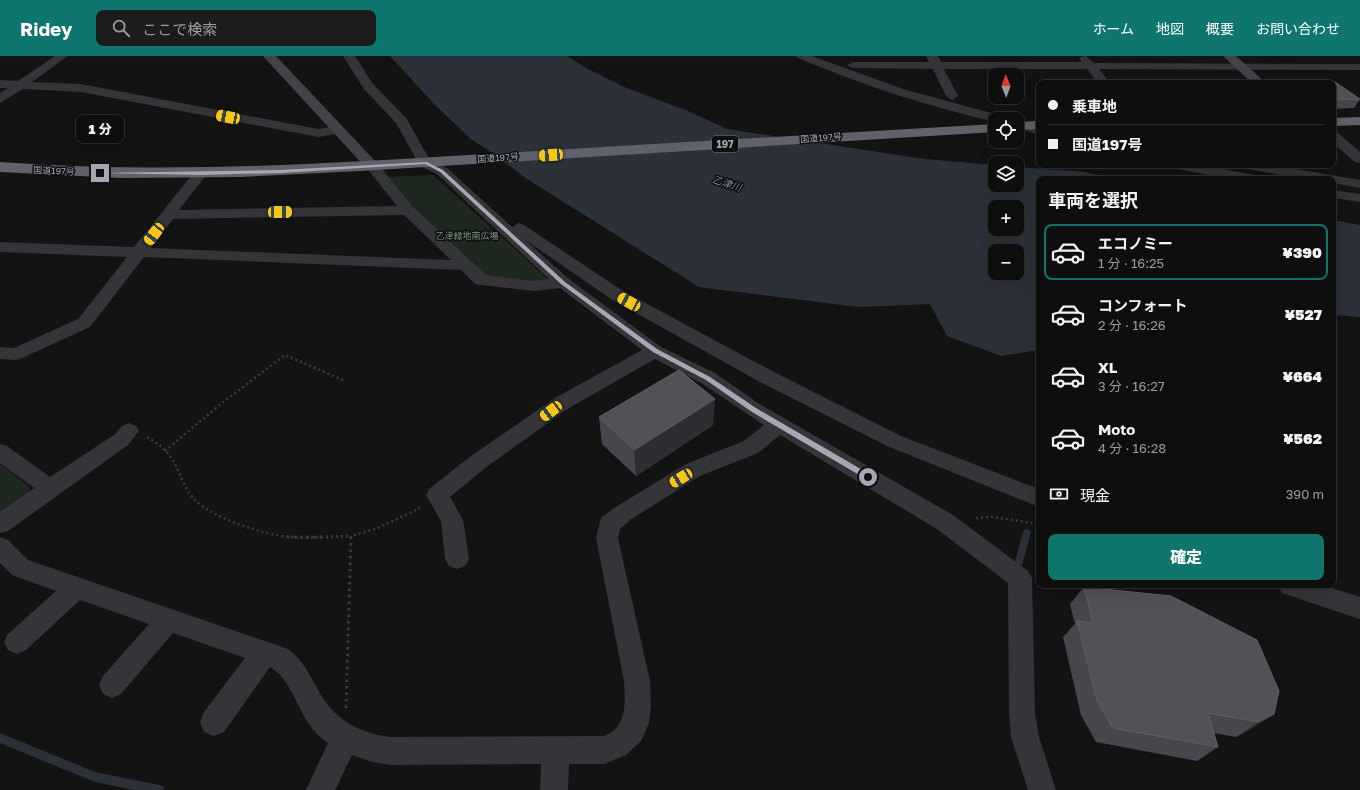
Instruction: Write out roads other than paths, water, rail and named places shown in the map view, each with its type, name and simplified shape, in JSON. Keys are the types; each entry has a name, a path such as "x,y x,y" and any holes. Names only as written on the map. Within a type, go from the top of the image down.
{"highway":[{"path":"1336,122 1360,121"},
{"name":"国道197号","path":"0,167 92,173 200,174 425,163 988,123"}],"street":[{"path":"0,98 62,56"},
{"path":"269,56 372,166 408,210 463,265 481,280 534,286 563,283"},
{"path":"349,56 368,86 401,121 425,163 442,171 563,283 655,351 708,378 754,410 952,526 1020,578 1022,713 1025,737 1042,790"},
{"path":"802,56 890,88 988,120"},
{"path":"830,56 853,65 952,96 984,111 988,115"},
{"path":"1082,56 1102,80"},
{"path":"1229,56 1256,80"},
{"path":"934,60 952,96"},
{"path":"853,65 934,60 1090,66 1360,66"},
{"path":"0,84 81,88 318,134 337,130"},
{"path":"1336,139 1360,159"},
{"path":"1194,168 1238,176"},
{"path":"1265,168 1314,176"},
{"path":"0,353 16,354 84,322 200,174"},
{"path":"1336,180 1360,184"},
{"path":"1336,194 1360,198"},
{"path":"475,200 498,211 512,223 617,295 768,377 894,441 1036,497"},
{"path":"169,215 408,210"},
{"path":"0,247 463,265"},
{"path":"456,559 452,520 438,495 478,462 562,403 655,351"},
{"path":"3,556 20,568 280,658 289,665 322,720 346,738 376,750 556,751 610,748 630,734 636,723 638,702 637,681 608,546 607,534 609,525 622,514 693,470 751,447 779,424"},
{"path":"0,524 121,440 129,431"},
{"path":"0,452 50,488"},
{"path":"17,642 77,587"},
{"path":"1299,588 1360,608"},
{"path":"112,685 169,619"},
{"path":"214,722 264,652"},
{"path":"320,790 346,738"},
{"path":"554,790 556,751"}],"water":[{"name":"乙津川","path":"390,56 567,56 584,67 624,87 688,111 727,129 924,159 988,164 988,192 1024,192 1024,168 1085,172 1102,176 1036,176 1036,350 1001,356 947,336 930,304 859,307 699,287 527,179 491,152 472,140 435,105"},
{"path":"1336,221 1360,225 1360,317 1336,315"}],"waterway":[{"path":"1019,562 1027,532"},
{"path":"0,738 95,777 159,790"}],"park label":[{"name":"乙津緑地南広場","path":"467,236"}]}
